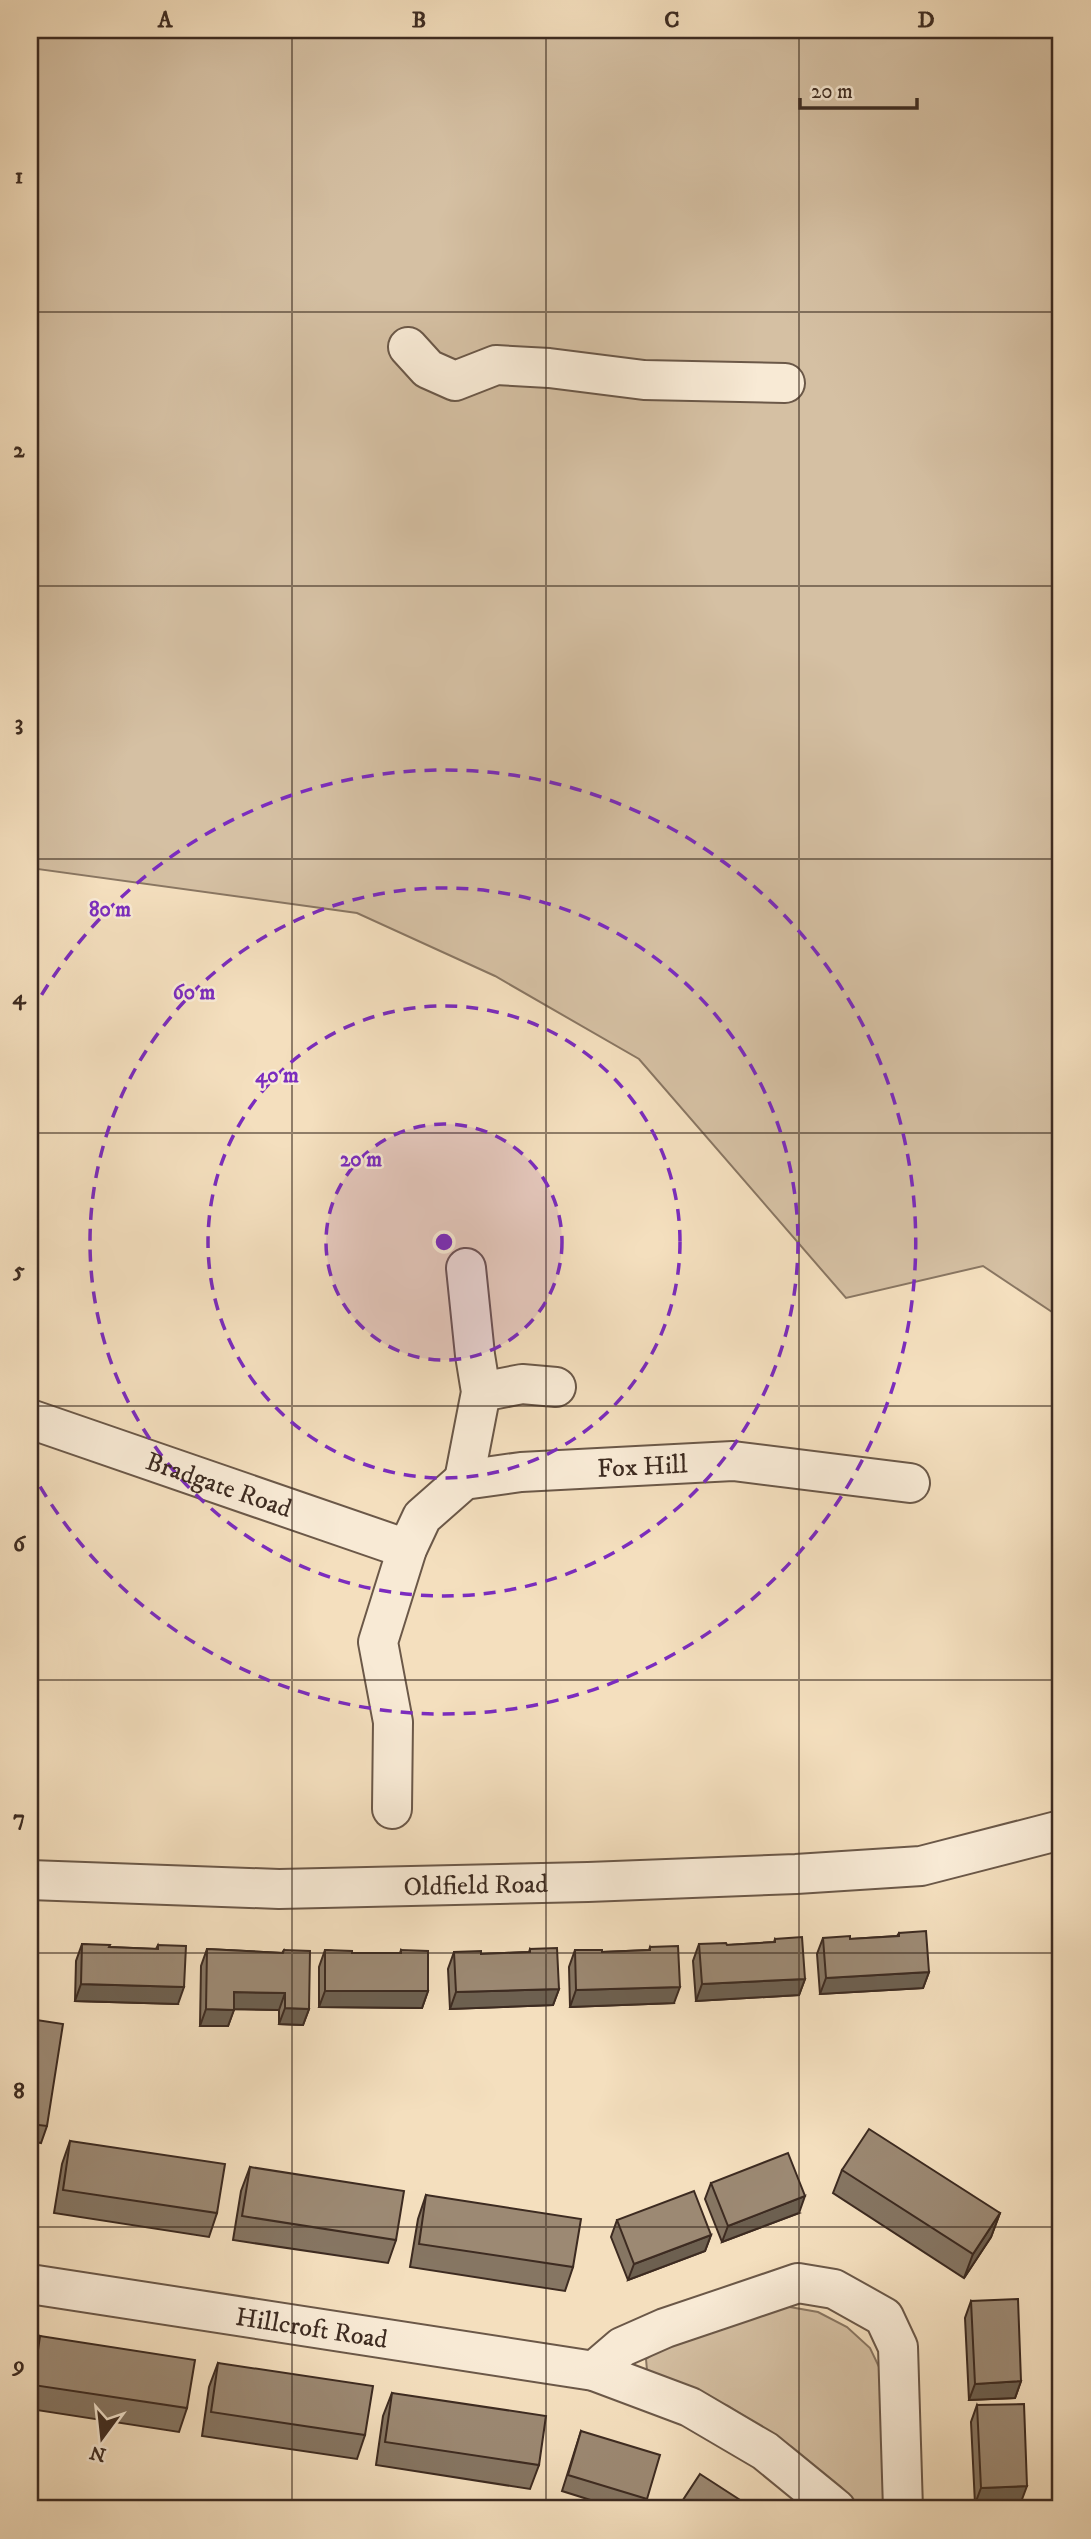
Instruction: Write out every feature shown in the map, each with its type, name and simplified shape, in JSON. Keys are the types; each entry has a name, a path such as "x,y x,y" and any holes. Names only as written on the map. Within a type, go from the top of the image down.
{"street":[{"path":"408,347 428,369 455,381 496,365 550,368 644,380 785,383"},
{"path":"392,1809 393,1722 378,1642 407,1549 422,1517 464,1480 481,1392 466,1268"},
{"path":"481,1392 522,1384 556,1387"},
{"name":"Bradgate Road","path":"30,1419 407,1549"},
{"name":"Fox Hill","path":"464,1480 521,1472 733,1461 910,1483"},
{"name":"Oldfield Road","path":"30,1880 279,1889 588,1882 921,1866 1061,1830"},
{"path":"594,2371 622,2347 665,2328 744,2301 798,2283 834,2289 884,2317 898,2347 903,2509"},
{"name":"Hillcroft Road","path":"30,2284 594,2371 690,2407 765,2451 836,2509"}],"shaded area":[{"path":"30,30 1061,30 1061,1318 983,1266 846,1298 639,1059 495,976 357,913 30,868"},
{"path":"784,2306 818,2312 847,2327 870,2348 881,2371 887,2509 862,2509 841,2487 792,2447 728,2406 656,2377 647,2370 646,2359 663,2348"}],"building":[{"path":"926,1931 929,1972 826,1978 823,1938 899,1936 899,1933"},
{"path":"802,1937 805,1979 702,1984 699,1944 775,1942 775,1939"},
{"path":"82,1944 158,1949 158,1945 186,1946 184,1987 81,1984"},
{"path":"678,1946 680,1987 576,1990 575,1950 602,1952"},
{"path":"557,1948 559,1989 456,1992 454,1952 481,1951 481,1954"},
{"path":"207,1949 283,1953 284,1950 310,1951 309,2009 285,2008 285,1993 234,1992 234,2010 206,2009"},
{"path":"325,1950 352,1953 428,1951 428,1991 325,1991"},
{"path":"30,2019 63,2024 47,2126 30,2124"},
{"path":"869,2129 1000,2213 973,2254 842,2170"},
{"path":"70,2141 225,2164 217,2213 63,2190"},
{"path":"788,2153 805,2196 728,2226 711,2183"},
{"path":"250,2167 404,2191 396,2240 242,2216"},
{"path":"694,2191 711,2235 634,2264 617,2220"},
{"path":"426,2195 581,2219 573,2267 419,2244"},
{"path":"1018,2299 1021,2381 975,2384 971,2301"},
{"path":"40,2336 195,2360 187,2408 33,2385"},
{"path":"218,2363 373,2386 365,2435 211,2412"},
{"path":"392,2393 546,2416 539,2465 385,2442"},
{"path":"1024,2404 1027,2486 981,2488 977,2405"},
{"path":"581,2431 660,2455 647,2499 568,2475"},
{"path":"700,2474 754,2509 677,2509"}]}
